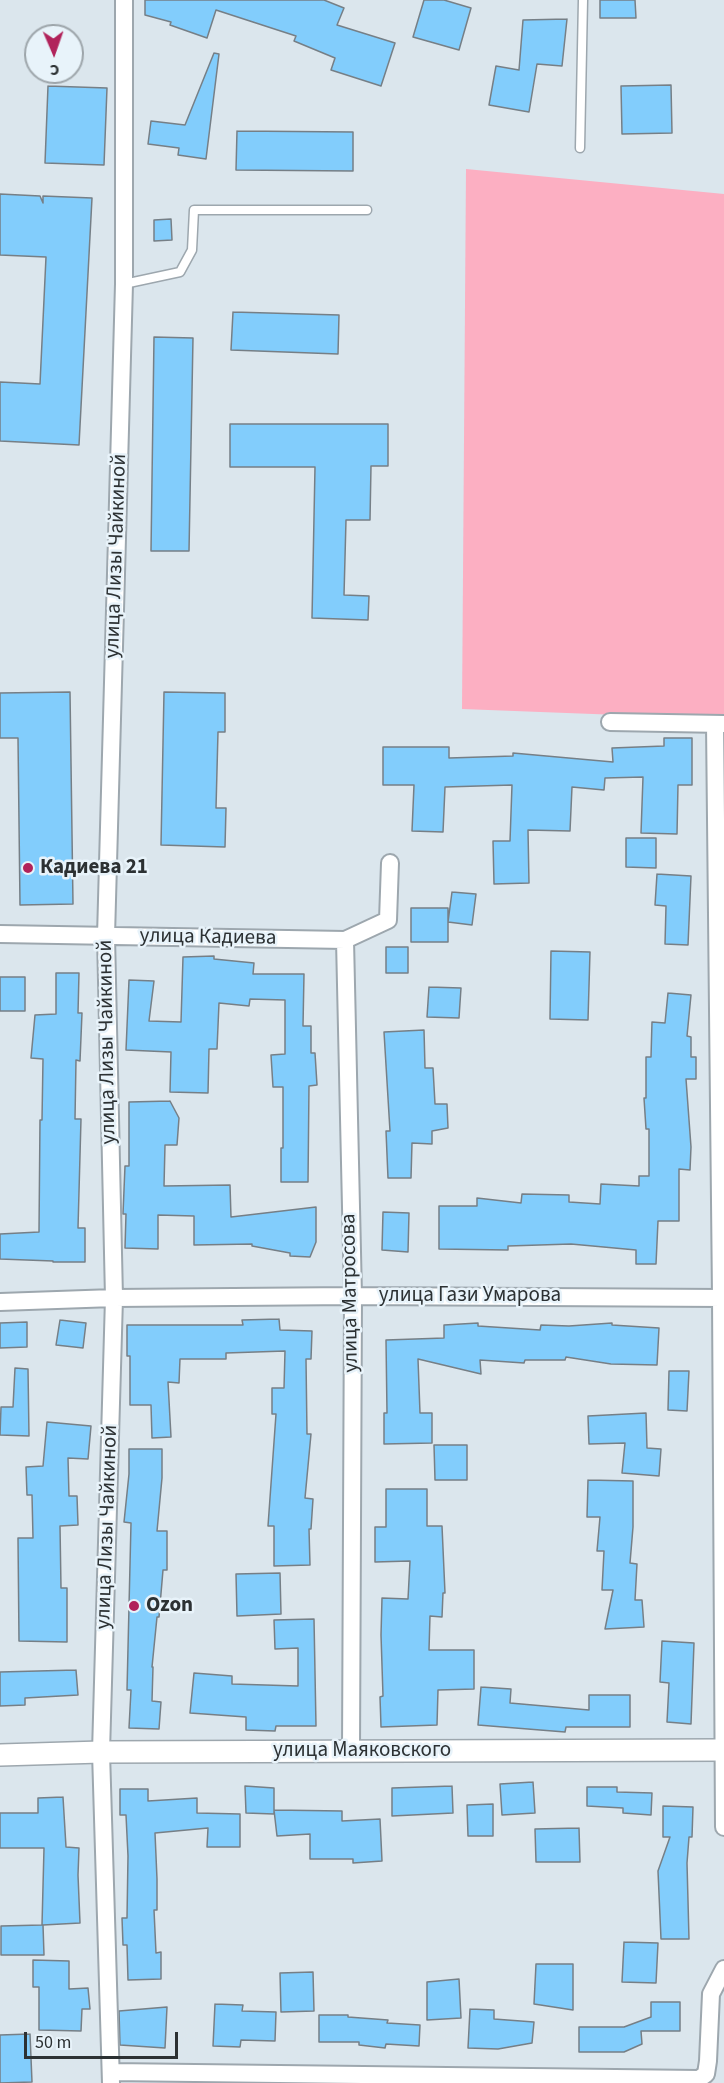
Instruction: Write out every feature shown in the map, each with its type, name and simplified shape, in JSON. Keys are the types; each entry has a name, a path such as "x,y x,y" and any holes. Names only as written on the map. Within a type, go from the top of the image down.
{"street":[{"name":"улица Лизы Чайкиной","path":"111,2078 101,1752 114,1298 106,936 124,284 124,0"},
{"path":"610,722 720,724 724,1827"},
{"path":"345,940 388,920 390,863"},
{"name":"улица Кадиева","path":"0,934 345,940"},
{"name":"улица Матросова","path":"345,940 352,1296 351,1750"},
{"name":"улица Гази Умарова","path":"0,1302 114,1298 352,1296 723,1298"},
{"name":"улица Маяковского","path":"0,1755 351,1750 723,1750"},
{"path":"111,2078 699,2079 706,2074 708,2061 711,1994 724,1969"}],"lane":[{"path":"580,148 583,0"},
{"path":"124,284 180,272 192,250 194,210 367,210"}],"shaded area":[{"path":"466,169 724,194 724,719 462,709"}],"building":[{"path":"145,0 324,0 344,8 337,25 395,43 381,86 331,70 335,58 294,41 296,36 216,10 207,38 170,25 171,22 145,15"},
{"path":"424,0 444,0 471,8 459,50 413,37"},
{"path":"600,0 635,0 636,18 600,18"},
{"path":"567,19 562,66 537,64 529,112 489,105 496,66 519,70 523,20"},
{"path":"214,53 219,54 206,159 178,155 179,148 148,144 151,121 185,125"},
{"path":"671,85 672,133 622,134 621,86"},
{"path":"48,86 107,88 104,165 45,163"},
{"path":"237,131 353,132 353,171 236,170"},
{"path":"0,194 40,196 43,203 43,196 92,198 79,445 0,441 0,382 40,384 46,257 0,255"},
{"path":"171,219 172,240 154,241 154,220"},
{"path":"233,312 339,315 338,354 231,350"},
{"path":"154,337 193,338 189,551 151,551"},
{"path":"230,424 388,424 388,466 371,466 370,520 346,520 344,595 369,596 368,620 312,618 315,467 230,467"},
{"path":"70,692 73,904 20,905 18,738 0,738 0,693"},
{"path":"164,692 225,693 225,732 218,732 216,808 226,808 225,847 161,845"},
{"path":"664,738 692,738 692,785 678,785 677,834 641,833 643,777 605,778 604,790 572,787 570,831 528,830 529,883 494,884 493,841 510,841 512,785 445,787 443,832 412,831 414,785 383,785 383,747 449,747 449,758 513,756 513,753 613,762 612,748 664,746"},
{"path":"626,838 656,838 656,868 626,867"},
{"path":"657,874 691,876 688,945 665,944 666,906 655,905"},
{"path":"452,892 476,894 472,925 448,922"},
{"path":"411,908 448,908 448,942 411,942"},
{"path":"386,947 408,947 408,973 386,973"},
{"path":"551,951 590,952 588,1020 550,1019"},
{"path":"214,956 214,959 254,963 253,974 304,974 303,1026 311,1026 311,1053 315,1053 317,1085 309,1086 308,1182 281,1182 283,1087 273,1087 271,1055 285,1054 285,1000 250,999 249,1006 219,1003 217,1049 209,1049 208,1093 170,1092 171,1052 126,1050 129,980 154,981 149,1021 181,1022 183,957"},
{"path":"56,973 79,973 78,1013 82,1013 80,1061 76,1060 75,1119 81,1119 78,1228 85,1228 85,1262 0,1259 0,1234 39,1232 43,1059 31,1058 35,1015 56,1014"},
{"path":"0,977 25,977 25,1011 0,1011"},
{"path":"429,987 461,988 459,1018 427,1017"},
{"path":"668,993 691,995 687,1036 691,1037 691,1057 696,1057 696,1079 686,1079 691,1147 690,1170 679,1169 679,1221 658,1221 656,1264 636,1264 636,1250 571,1244 508,1246 508,1250 439,1249 439,1206 477,1206 477,1198 521,1203 522,1194 569,1195 569,1202 600,1204 601,1184 639,1186 639,1176 649,1176 649,1129 646,1129 644,1098 646,1098 646,1057 651,1057 652,1022 665,1023"},
{"path":"424,1030 425,1068 433,1068 435,1104 447,1104 448,1128 432,1131 432,1144 412,1143 411,1178 388,1178 386,1131 390,1131 384,1032"},
{"path":"170,1101 179,1118 177,1145 165,1145 164,1186 230,1185 231,1217 316,1207 316,1242 310,1257 290,1256 290,1253 252,1246 252,1244 194,1245 194,1216 158,1215 158,1249 125,1248 126,1214 123,1214 125,1166 129,1166 129,1102"},
{"path":"383,1212 409,1213 408,1252 382,1250"},
{"path":"279,1319 280,1330 312,1331 311,1359 306,1359 307,1434 311,1434 305,1498 313,1499 311,1529 309,1529 310,1565 274,1566 274,1526 268,1526 276,1414 272,1414 272,1388 284,1388 285,1351 226,1353 226,1359 180,1359 179,1383 168,1382 171,1437 152,1438 151,1405 130,1405 130,1356 127,1356 127,1325 243,1325 242,1320"},
{"path":"60,1320 86,1323 83,1348 56,1345"},
{"path":"27,1322 27,1347 0,1348 0,1323"},
{"path":"478,1323 478,1326 540,1330 541,1325 612,1323 612,1325 659,1328 657,1365 611,1364 566,1357 565,1360 525,1360 524,1363 480,1360 481,1374 418,1359 420,1413 432,1413 432,1443 384,1444 384,1413 387,1413 386,1340 444,1338 444,1325"},
{"path":"15,1368 28,1369 29,1436 0,1435 1,1407 13,1407"},
{"path":"669,1371 689,1371 687,1411 668,1410"},
{"path":"646,1413 647,1448 661,1449 659,1476 622,1473 625,1443 589,1444 588,1416"},
{"path":"47,1422 91,1426 88,1459 68,1458 69,1496 77,1496 78,1525 60,1526 61,1588 67,1588 67,1642 19,1641 18,1538 33,1538 32,1495 27,1495 26,1467 43,1466"},
{"path":"434,1445 467,1445 467,1480 435,1480"},
{"path":"129,1449 162,1449 157,1531 167,1531 167,1570 163,1570 152,1667 152,1701 161,1702 159,1729 129,1728 131,1690 127,1690 131,1523 124,1522"},
{"path":"588,1480 633,1481 630,1563 637,1564 635,1600 642,1600 644,1627 605,1629 613,1590 602,1590 604,1551 597,1551 600,1517 587,1517"},
{"path":"386,1489 427,1489 427,1526 442,1526 445,1593 443,1593 442,1617 430,1616 429,1650 474,1650 474,1689 438,1690 437,1725 381,1727 382,1598 408,1599 410,1561 375,1562 375,1527 386,1527"},
{"path":"280,1573 281,1614 237,1616 236,1574"},
{"path":"314,1619 316,1726 276,1726 275,1731 246,1730 246,1717 190,1713 194,1673 232,1676 232,1684 298,1686 298,1648 275,1649 274,1620"},
{"path":"662,1641 694,1643 691,1724 667,1722 669,1683 660,1682"},
{"path":"76,1670 78,1695 25,1698 25,1705 0,1706 0,1672"},
{"path":"481,1687 511,1689 510,1703 589,1710 589,1695 630,1695 630,1727 566,1727 565,1732 478,1725"},
{"path":"533,1782 535,1813 502,1815 500,1784"},
{"path":"245,1786 274,1788 274,1814 246,1813"},
{"path":"452,1786 453,1813 392,1816 392,1788"},
{"path":"587,1787 617,1787 617,1792 652,1793 651,1815 623,1813 623,1808 587,1806"},
{"path":"120,1789 148,1789 148,1801 197,1798 197,1813 240,1814 240,1847 207,1847 208,1828 155,1833 157,1910 154,1910 156,1953 161,1952 161,1979 128,1980 127,1945 123,1945 122,1918 127,1918 128,1856 126,1815 120,1815"},
{"path":"63,1797 66,1847 79,1848 80,1923 43,1925 44,1955 1,1955 1,1926 42,1925 44,1848 0,1848 0,1813 38,1813 38,1798"},
{"path":"493,1804 493,1836 468,1836 467,1805"},
{"path":"663,1806 693,1807 692,1837 689,1837 687,1863 689,1939 661,1939 658,1871 670,1837 663,1837"},
{"path":"274,1810 342,1811 342,1821 380,1819 382,1861 353,1863 353,1859 310,1859 310,1834 277,1836"},
{"path":"579,1828 580,1862 536,1862 535,1829"},
{"path":"624,1942 658,1943 656,1983 622,1982"},
{"path":"33,1960 69,1961 69,1989 88,1988 90,2009 82,2009 81,2031 39,2030 39,1987 33,1987"},
{"path":"536,1964 573,1964 573,2010 534,2004"},
{"path":"313,1972 314,2011 281,2012 280,1973"},
{"path":"459,1979 461,2018 427,2020 427,1982"},
{"path":"651,2002 680,2002 680,2031 641,2031 642,2044 624,2052 579,2052 579,2027 624,2027 651,2017"},
{"path":"215,2004 243,2005 242,2011 276,2012 275,2041 241,2040 240,2047 213,2046"},
{"path":"167,2007 165,2048 120,2045 119,2011"},
{"path":"470,2009 494,2010 494,2019 534,2022 532,2043 498,2049 468,2048"},
{"path":"319,2015 348,2015 348,2017 388,2020 387,2023 420,2025 419,2046 386,2044 385,2048 359,2045 359,2042 319,2042"},
{"path":"30,2034 32,2082 0,2083 0,2035"}],"place":[{"name":"Кадиева 21","path":"28,868"},
{"name":"Ozon","path":"134,1606"}]}
